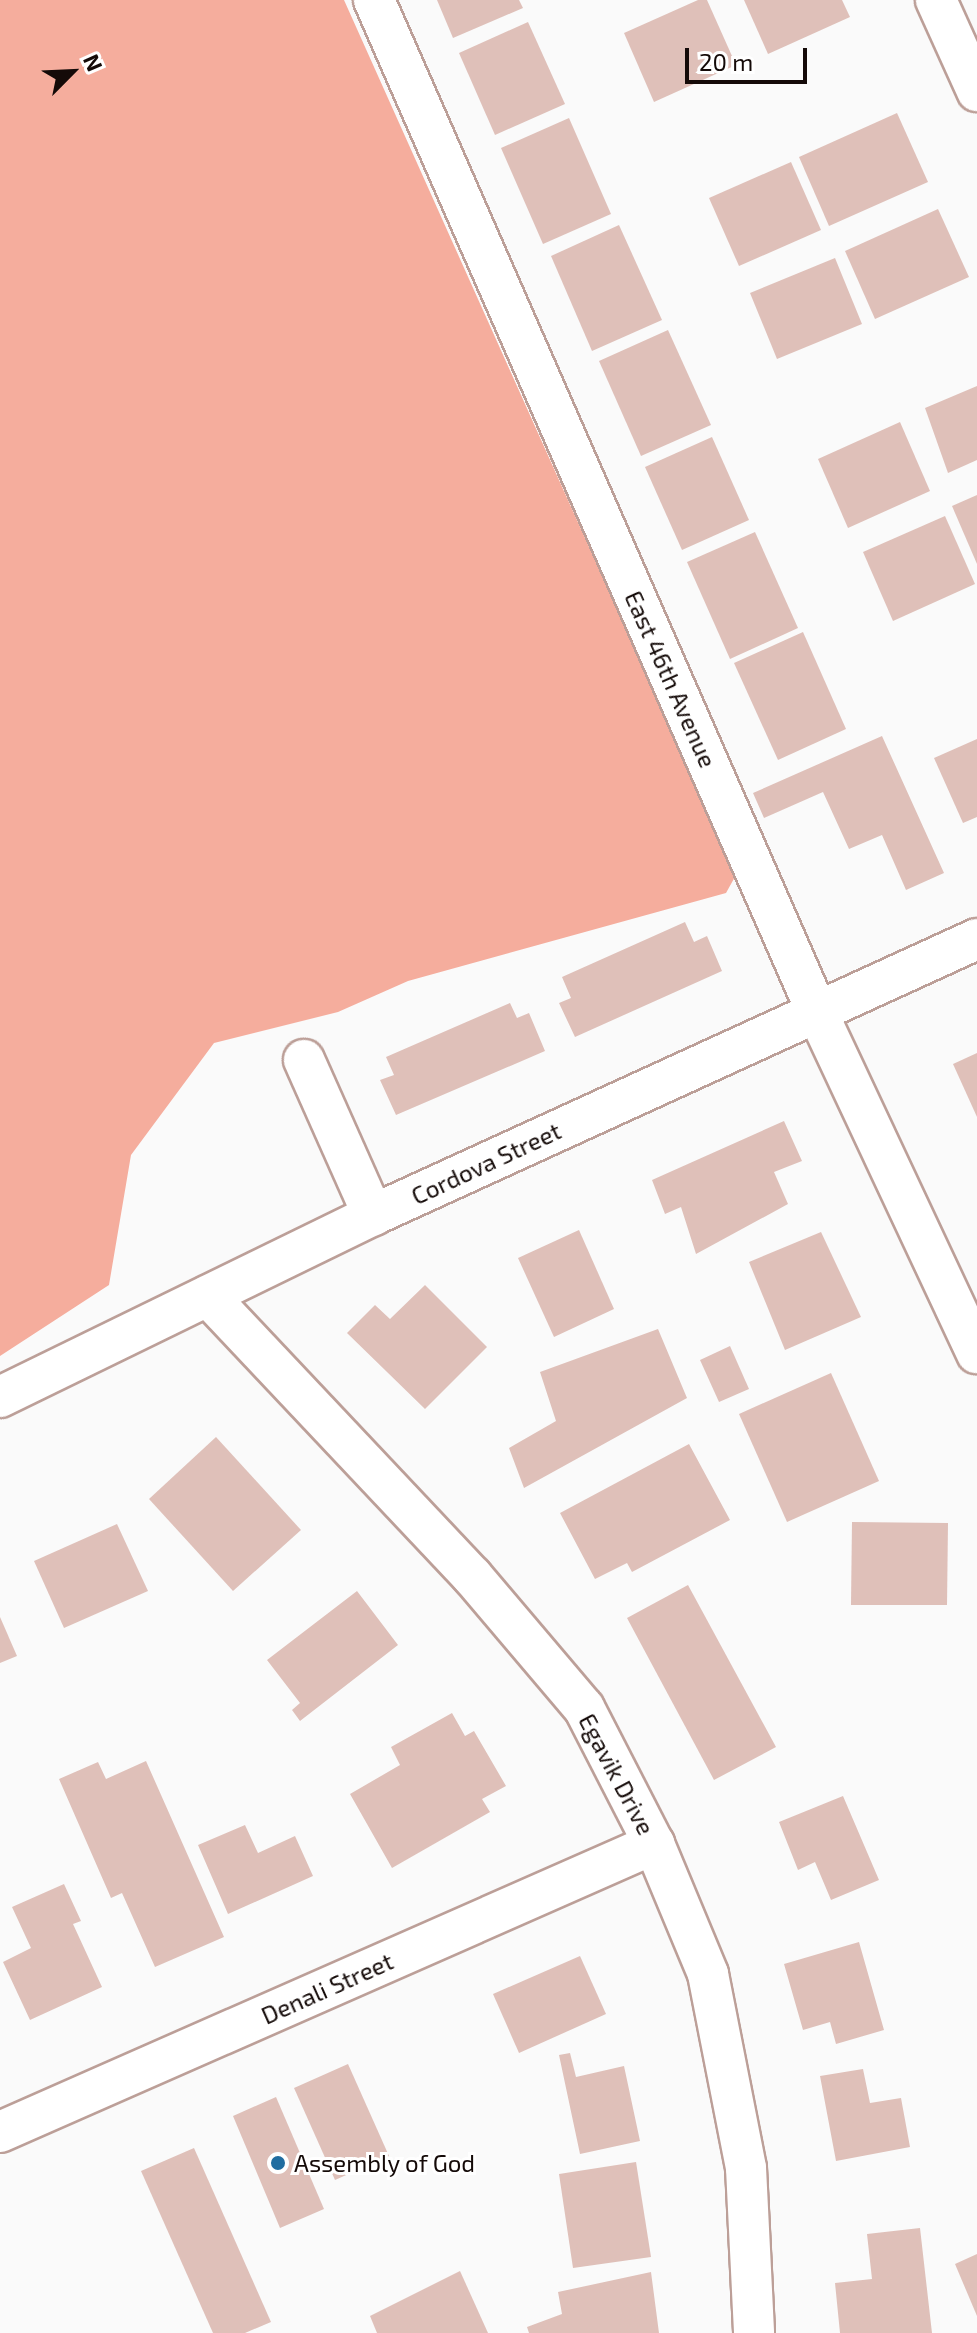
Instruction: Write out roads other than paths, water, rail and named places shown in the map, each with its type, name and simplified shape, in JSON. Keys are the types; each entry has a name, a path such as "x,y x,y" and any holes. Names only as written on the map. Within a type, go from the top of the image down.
{"street":[{"name":"East 46th Avenue","path":"374,0 816,1010 977,1353"},
{"path":"936,0 977,91"},
{"name":"Cordova Street","path":"0,1397 373,1215 977,939"},
{"path":"304,1060 373,1215"},
{"name":"Egavik Drive","path":"208,1296 472,1576 584,1708 654,1844 708,1974 746,2168 754,2333"},
{"name":"Denali Street","path":"0,2132 654,1844"}],"place":[{"name":"Assembly of God","path":"278,2163"}]}
